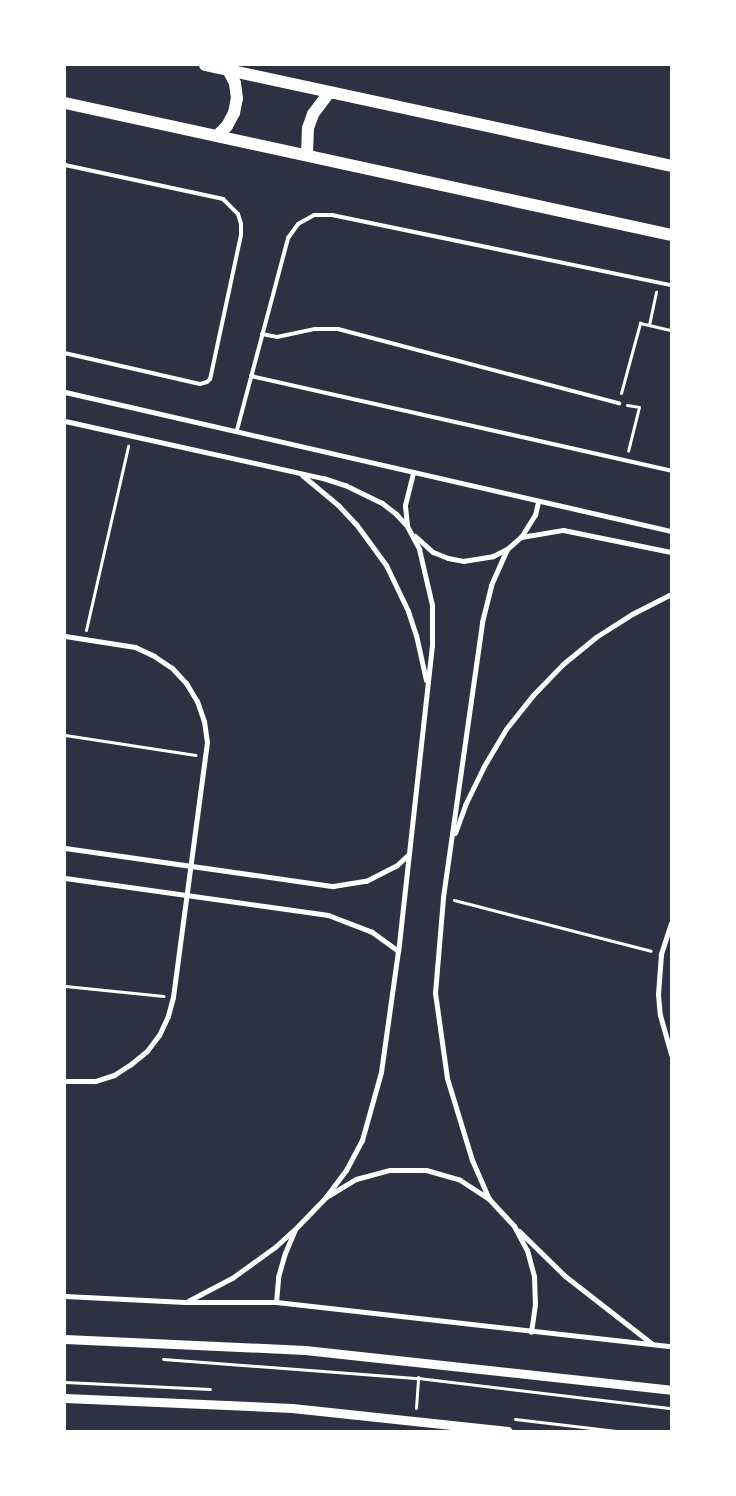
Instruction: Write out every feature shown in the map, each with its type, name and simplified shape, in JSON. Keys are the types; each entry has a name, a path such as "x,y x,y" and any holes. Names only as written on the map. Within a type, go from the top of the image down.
{"main road":[{"path":"205,65 671,166"},
{"path":"217,136 231,120 237,98 235,83 228,70"},
{"path":"307,155 308,128 313,114 329,93"},
{"path":"65,104 671,235"}],"street":[{"path":"65,392 671,531"},
{"path":"65,421 323,478 382,503 407,526 421,543 448,558 478,560 493,556 507,549 521,538 535,515 538,502"},
{"path":"185,1302 240,1273 295,1229 326,1197 346,1170 358,1147 372,1108 381,1072 398,951 426,685 432,645 432,605 419,549 407,526 405,505 412,472"},
{"path":"299,473 326,494 356,524 386,566 411,619 422,660 426,685"},
{"path":"521,538 549,530 570,530 671,552"},
{"path":"489,1199 458,1119 447,1078 435,993 443,897 482,622 491,585 507,549"},
{"path":"451,845 465,805 484,766 506,729 533,695 563,664 596,637 632,614 671,594"},
{"path":"65,636 135,648 154,656 172,668 186,684 200,708 204,721 206,757 173,997 168,1016 159,1035 147,1051 114,1075 95,1081 65,1081"},
{"path":"65,848 341,886 366,881 381,875 408,855"},
{"path":"65,878 335,917 372,932 398,951"},
{"path":"671,923 661,954 659,1001 664,1034 671,1054"},
{"path":"326,1197 356,1179 390,1170 426,1170 460,1180 489,1199 572,1282 651,1343"},
{"path":"514,1226 526,1250 534,1277 535,1304 531,1332"},
{"path":"276,1302 278,1277 295,1229"},
{"path":"65,1296 185,1302 276,1302 531,1332 671,1346"},
{"path":"65,1339 305,1350 671,1390"},
{"path":"65,1398 292,1408 508,1431"}],"lane":[{"path":"65,165 213,195 232,205 241,224 235,264 210,379 207,382 200,384 65,353"},
{"path":"236,430 288,238 298,224 314,215 323,214 671,285"},
{"path":"262,334 276,338 314,329 338,329 619,403"},
{"path":"251,376 671,471"}],"path":[{"path":"649,325 658,282"},
{"path":"626,460 639,407 619,403 640,323 671,330"},
{"path":"84,639 131,436"},
{"path":"65,735 206,757"},
{"path":"443,897 661,954"},
{"path":"65,986 173,997"},
{"path":"161,1358 418,1378 671,1408"},
{"path":"414,1421 420,1364"}]}
